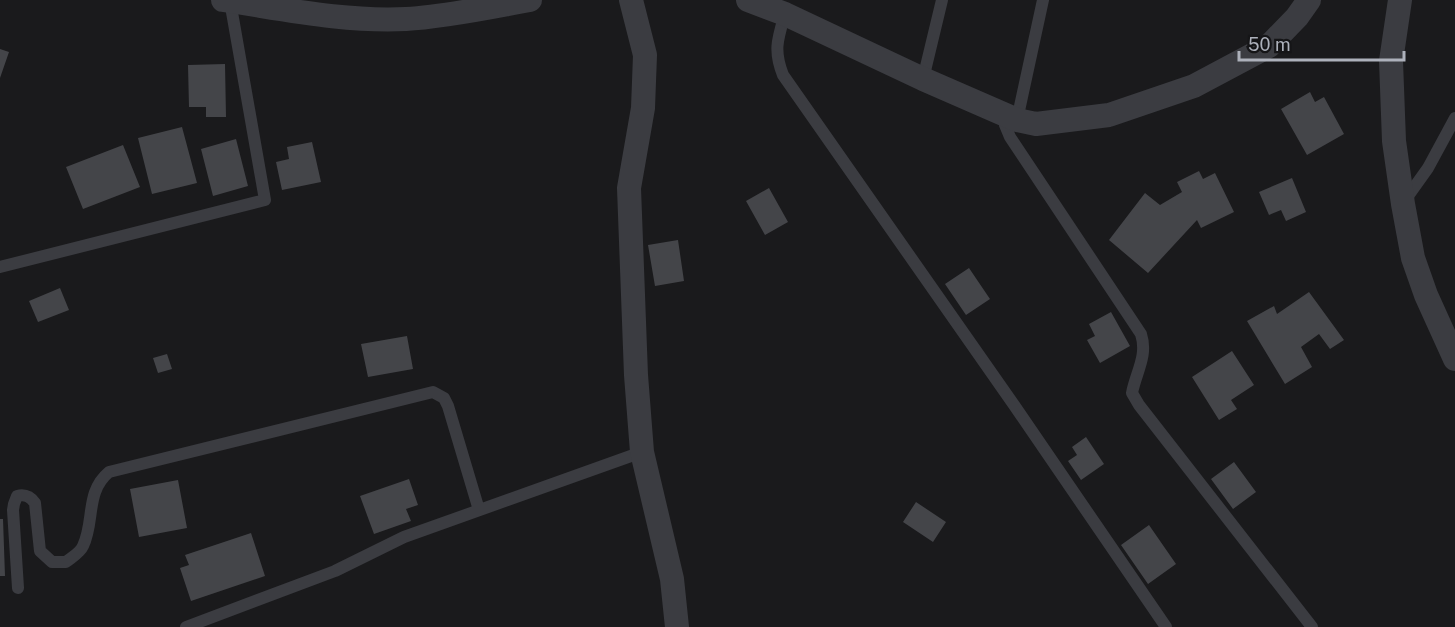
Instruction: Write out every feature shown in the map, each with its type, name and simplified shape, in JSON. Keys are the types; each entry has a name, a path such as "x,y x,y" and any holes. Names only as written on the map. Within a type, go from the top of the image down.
{"street":[{"path":"226,1 317,15 408,19 530,0"},
{"path":"631,0 645,55 643,108 629,188 636,375 642,452 672,579 677,627"},
{"path":"748,0 785,14 923,79 1012,117 1044,123 1109,115 1194,87 1269,46 1297,17 1309,0"},
{"path":"1400,0 1390,61 1394,141 1403,204 1413,258 1426,294 1455,359"}],"lane":[{"path":"923,79 942,0"},
{"path":"1043,0 1012,117 1005,125 1010,137 1141,334 1144,345 1143,355 1132,393 1139,405 1312,627"},
{"path":"0,267 265,200 226,1"},
{"path":"785,14 776,48 778,63 783,75 1166,627"},
{"path":"1403,204 1428,168 1455,118"},
{"path":"18,588 14,510 17,496 24,494 32,498 35,503 40,551 52,562 66,562 83,547 93,494 102,477 109,472 433,392 444,398 448,406 479,510"},
{"path":"186,627 335,571 404,537 642,452"}],"building":[{"path":"0,49 9,52 0,78"},
{"path":"225,64 226,117 206,117 206,107 189,107 188,65"},
{"path":"1310,92 1315,102 1324,97 1344,134 1307,155 1281,109"},
{"path":"182,127 197,183 152,194 138,138"},
{"path":"236,139 248,186 213,196 201,149"},
{"path":"312,142 321,182 282,190 276,162 289,159 287,147"},
{"path":"123,145 140,187 83,209 66,167"},
{"path":"1199,171 1203,179 1215,173 1234,212 1201,228 1197,220 1148,273 1109,240 1145,193 1160,205 1182,192 1177,182"},
{"path":"1292,178 1306,212 1286,221 1281,210 1269,215 1259,192"},
{"path":"769,188 788,222 765,235 746,201"},
{"path":"678,240 684,281 655,286 648,245"},
{"path":"969,268 990,299 966,315 945,284"},
{"path":"60,288 69,310 38,322 29,301"},
{"path":"1309,292 1344,340 1330,349 1319,334 1301,347 1312,367 1285,384 1247,321 1274,306 1277,314"},
{"path":"1111,312 1130,346 1100,363 1087,340 1095,336 1089,324"},
{"path":"407,336 413,369 368,377 361,344"},
{"path":"1232,351 1254,385 1231,400 1237,409 1219,420 1192,377"},
{"path":"167,354 172,369 158,373 153,358"},
{"path":"1086,437 1104,464 1081,480 1068,461 1077,455 1072,447"},
{"path":"1234,462 1256,492 1233,509 1211,479"},
{"path":"409,479 418,505 406,509 411,521 374,534 360,496"},
{"path":"178,480 187,528 139,537 130,489"},
{"path":"916,502 946,522 933,542 903,522"},
{"path":"0,519 3,519 5,576 0,576"},
{"path":"1149,525 1176,564 1148,584 1121,545"},
{"path":"251,533 265,576 191,601 180,568 189,565 185,555"}]}
